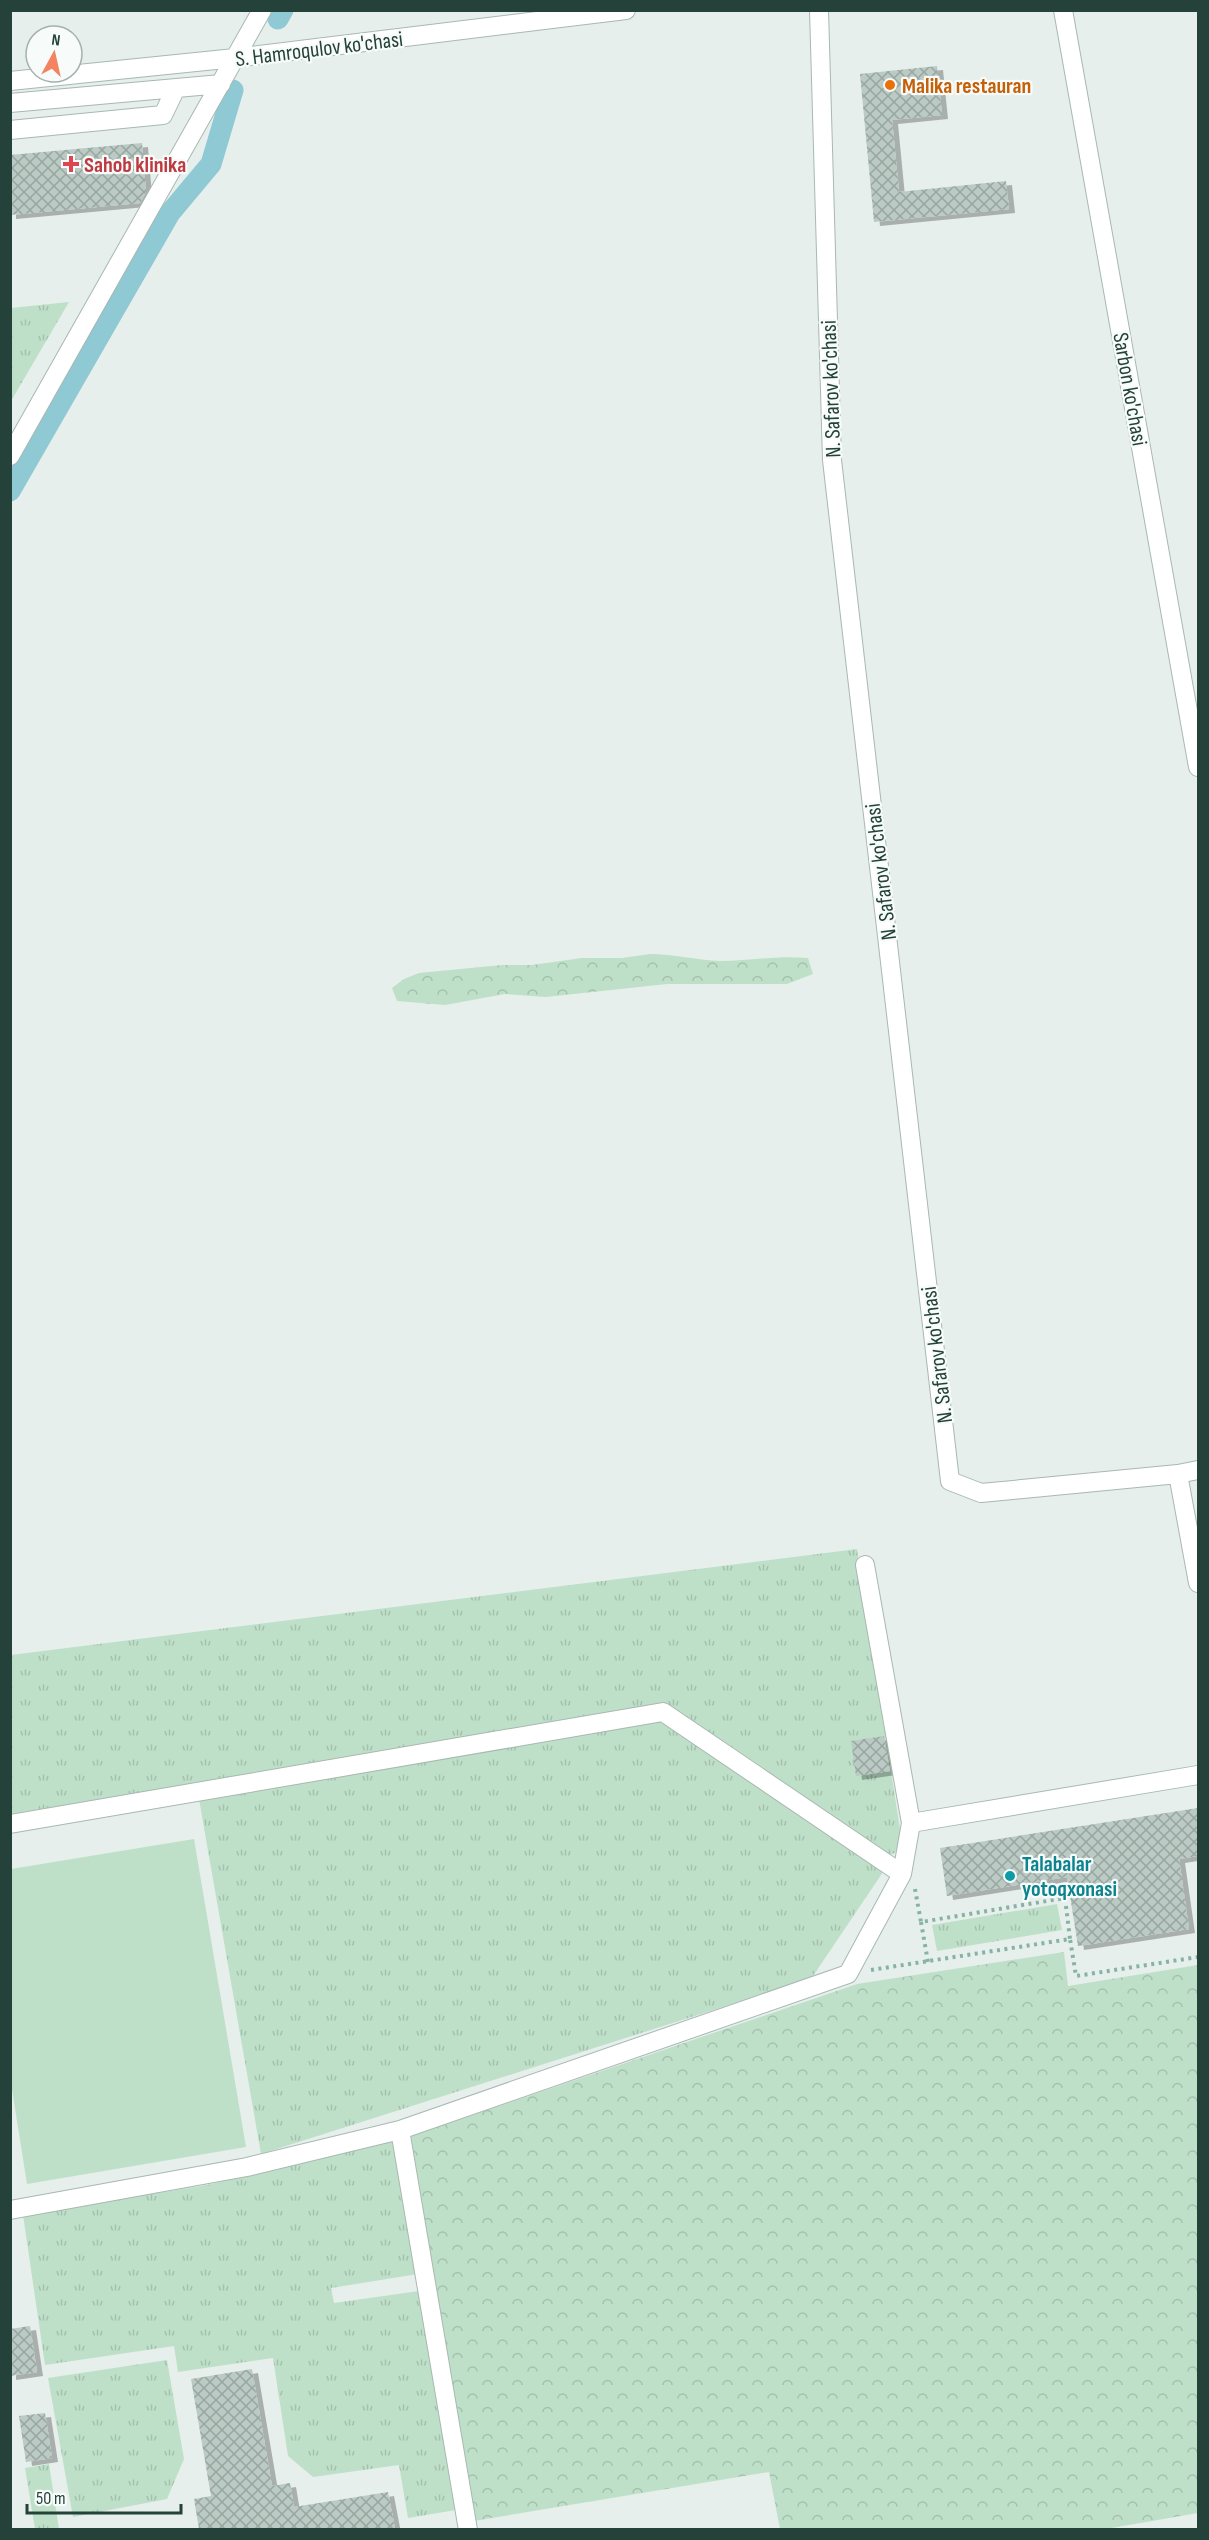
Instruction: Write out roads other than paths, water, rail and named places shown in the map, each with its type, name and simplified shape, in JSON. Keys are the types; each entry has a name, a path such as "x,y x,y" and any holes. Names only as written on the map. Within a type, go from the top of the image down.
{"street":[{"path":"10,456 262,10"},
{"name":"S. Hamroqulov ko'chasi","path":"10,81 235,58 626,10"},
{"name":"N. Safarov ko'chasi","path":"819,10 832,460 950,1481 981,1493 1178,1474 1198,1470"},
{"name":"Sarbon ko'chasi","path":"1063,10 1197,755"},
{"path":"10,103 220,84"},
{"path":"10,130 163,115 176,88"},
{"path":"1178,1474 1198,1583"},
{"path":"10,2210 248,2167 400,2130 848,1974 902,1874 911,1823 865,1565"},
{"path":"10,1824 663,1712 902,1874"},
{"path":"911,1823 1198,1775"},
{"path":"400,2130 468,2529"}],"waterway":[{"path":"278,19 283,10"},
{"path":"10,491 170,213 211,164 233,90"}],"place":[{"name":"Malika restauran","path":"890,85"},
{"name":"Sahob klinika","path":"71,164"},
{"name":"Talabalar yotoqxonasi","path":"1010,1876"}]}
